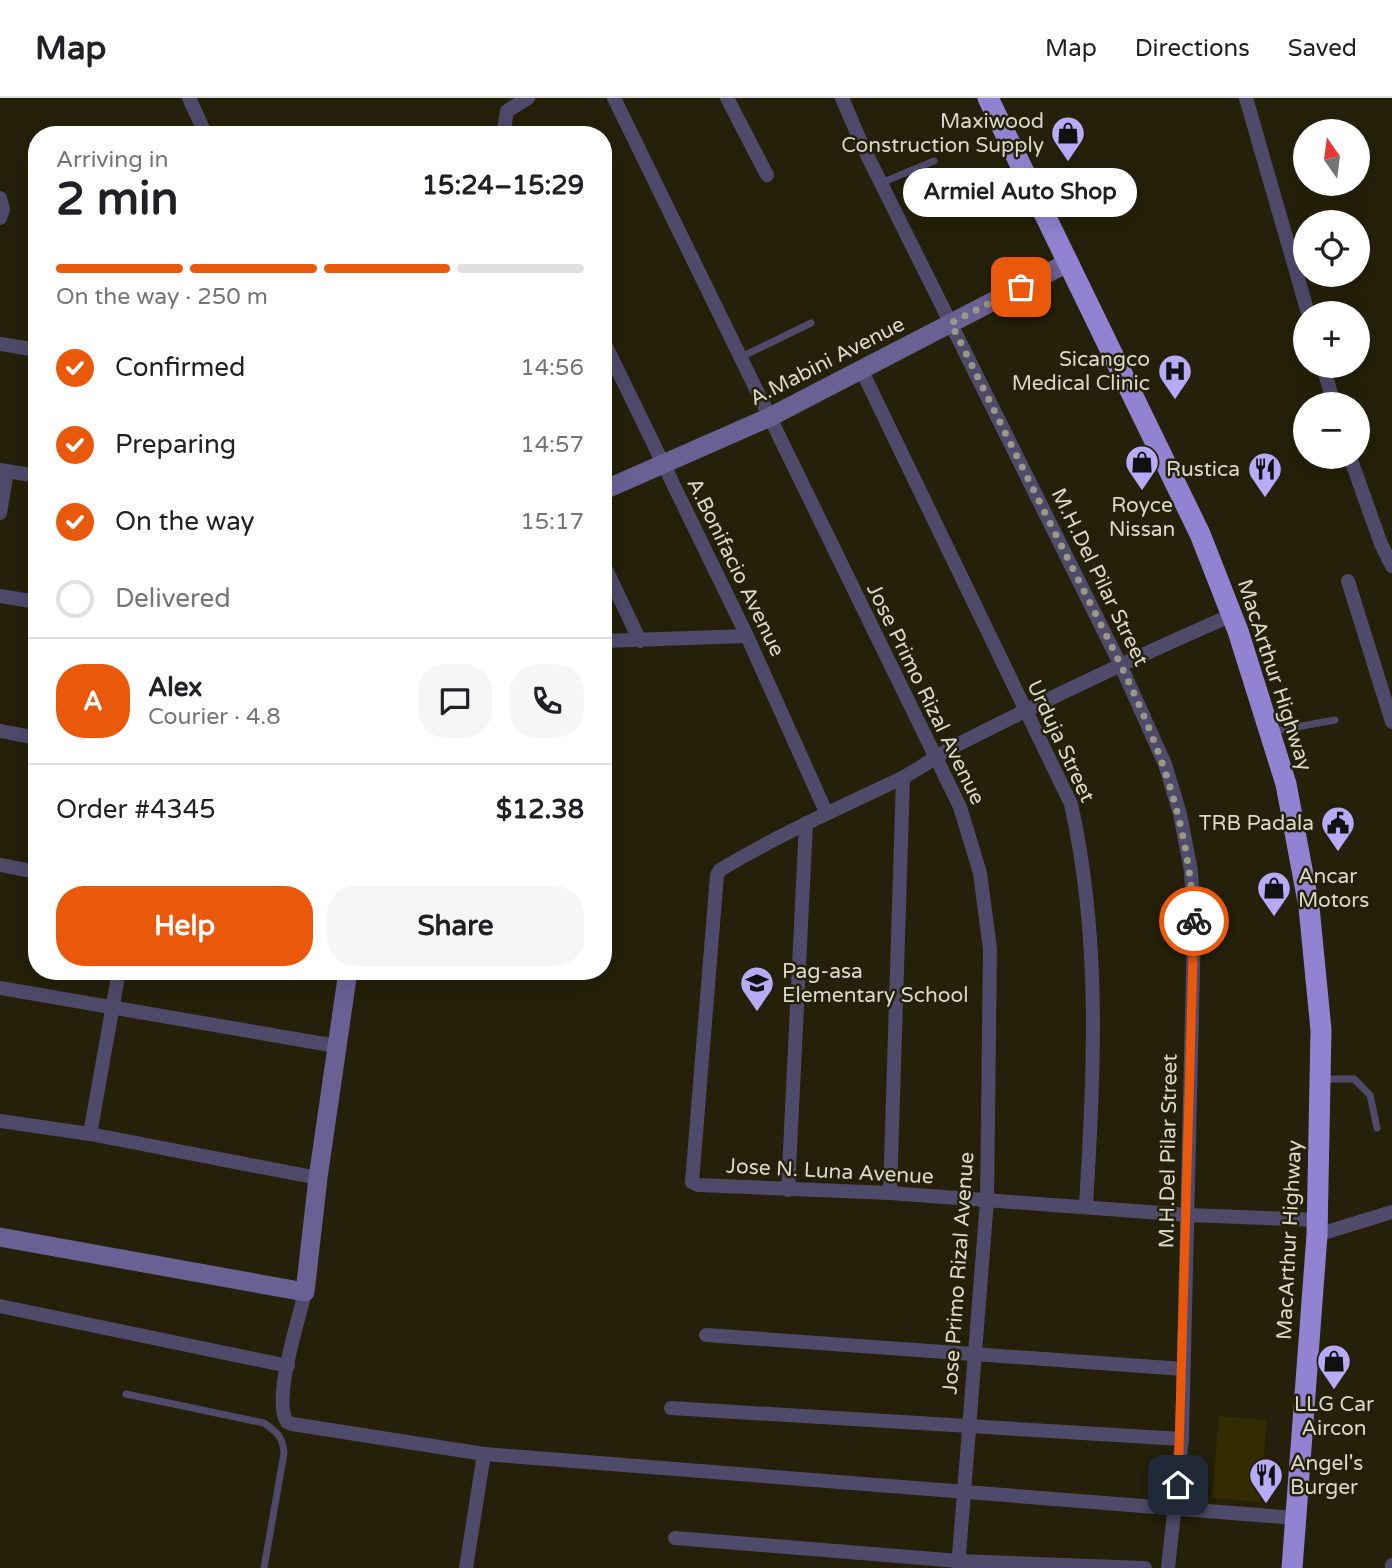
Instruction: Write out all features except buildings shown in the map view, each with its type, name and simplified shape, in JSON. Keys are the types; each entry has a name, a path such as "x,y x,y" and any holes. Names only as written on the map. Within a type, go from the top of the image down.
{"highway":[{"name":"MacArthur Highway","path":"988,98 1199,534 1232,615 1272,731 1286,784 1309,907 1321,1030 1316,1227 1292,1568"}],"street":[{"path":"188,98 202,126"},
{"path":"504,126 507,111 528,98"},
{"name":"Jose Primo Rizal Avenue","path":"614,98 933,757 960,807 980,873 990,948 987,1201 959,1565"},
{"path":"727,98 767,175"},
{"name":"M.H.Del Pilar Street","path":"842,98 881,183 1120,664 1165,764 1180,814 1191,871 1194,927 1182,1439 1168,1568"},
{"path":"1246,98 1305,301"},
{"path":"0,198 3,209 0,218"},
{"name":"A.Mabini Avenue","path":"612,487 770,416 1068,263"},
{"path":"0,344 28,349"},
{"name":"A.Bonifacio Avenue","path":"612,359 747,636 827,812"},
{"name":"Urduja Street","path":"860,369 1071,804 1091,923 1094,1068 1086,1205"},
{"path":"1354,469 1381,544 1392,566"},
{"path":"0,513 4,471 28,475"},
{"path":"1348,581 1392,722"},
{"path":"612,582 640,641"},
{"path":"0,596 28,601"},
{"path":"788,1190 806,823 903,778 933,757 1120,664 1232,615"},
{"path":"612,641 747,636"},
{"path":"0,731 28,736"},
{"path":"890,1193 903,778"},
{"name":"Jose N. Luna Avenue","path":"806,823 726,866 717,875 692,1182 698,1185 1086,1205 1316,1227 1392,1212"},
{"path":"0,865 28,870"},
{"path":"90,1134 117,980"},
{"path":"347,980 318,1178 305,1292 288,1366 282,1411 287,1422 484,1454 1296,1518"},
{"path":"0,988 336,1046"},
{"path":"0,1121 90,1134 318,1178"},
{"path":"0,1237 305,1292"},
{"path":"0,1306 288,1366"},
{"path":"706,1335 975,1352 1183,1369"},
{"path":"671,1408 1182,1439"},
{"path":"467,1568 484,1454"},
{"path":"675,1538 959,1565 1145,1568"}],"lane":[{"path":"881,183 934,161"},
{"path":"741,357 811,323"},
{"path":"1272,731 1335,720"},
{"path":"1321,1079 1354,1079 1370,1095 1377,1128"},
{"path":"126,1394 264,1423 278,1432 283,1441 284,1453 264,1568"}],"shaded area":[{"path":"1219,1416 1267,1420 1260,1502 1212,1498"}],"way so far":[{"path":"1021,287 951,323 1120,664 1165,764 1180,814 1191,871 1194,921"}],"place":[{"name":"Maxiwood Construction Supply","path":"1068,163"},
{"name":"Armiel Auto Shop","path":"1021,287"},
{"name":"Sicangco Medical Clinic","path":"1175,401"},
{"name":"Royce Nissan","path":"1142,492"},
{"name":"Rustica","path":"1265,499"},
{"name":"TRB Padala","path":"1338,853"},
{"name":"Ancar Motors","path":"1274,918"},
{"name":"Pag-asa Elementary School","path":"757,1013"},
{"name":"LLG Car Aircon","path":"1334,1391"},
{"name":"Angel's Burger","path":"1266,1505"}],"route":[{"path":"1178,1485 1182,1439 1194,921"}]}
